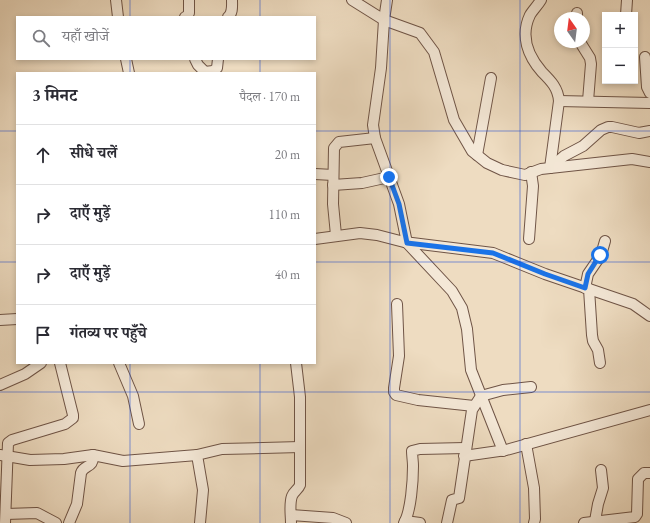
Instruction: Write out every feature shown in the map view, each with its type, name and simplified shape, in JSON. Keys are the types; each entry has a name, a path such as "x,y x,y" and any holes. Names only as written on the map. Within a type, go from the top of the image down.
{"street":[{"path":"116,0 118,16"},
{"path":"187,16 189,13 189,0"},
{"path":"230,16 231,15 232,0"},
{"path":"352,0 384,20 420,33 434,52 454,120 472,150 487,163 502,170 525,175 541,169 632,159 650,162"},
{"path":"387,0 384,20 381,68 373,124 375,138 399,204 407,243 452,292 462,308 467,329 471,370 503,451"},
{"path":"541,0 531,13 528,21 526,37 528,52 537,67 557,89 559,101 550,168"},
{"path":"626,12 628,0"},
{"path":"584,48 590,58 591,64 588,102"},
{"path":"646,57 647,87 650,93"},
{"path":"126,60 129,72"},
{"path":"196,60 205,72"},
{"path":"210,72 217,68 218,60"},
{"path":"477,155 490,78"},
{"path":"559,101 650,103"},
{"path":"550,168 564,156 583,146 604,128 612,127 639,133 650,131"},
{"path":"336,235 333,180 334,148 339,142 375,138"},
{"path":"529,239 533,186 531,172"},
{"path":"316,174 333,180 362,183 389,177"},
{"path":"316,239 360,233 377,235 407,243 493,253 545,274 633,304 650,316"},
{"path":"600,363 598,350 593,341 587,288 588,274 600,255 605,241"},
{"path":"396,304 399,356 394,392 396,394 418,400 474,406"},
{"path":"0,320 16,319"},
{"path":"0,385 25,374 40,364"},
{"path":"56,523 37,512 5,518 4,456 7,445 12,440 65,424 73,418 74,415 60,364"},
{"path":"119,364 133,396 139,424"},
{"path":"296,364 300,397 300,485 292,497 291,519 333,518 346,523"},
{"path":"447,523 452,500 459,498 465,452 474,406 481,396 502,390 530,387"},
{"path":"420,523 404,522 408,515 411,489 413,466 412,451 420,449 465,452 503,451 650,410"},
{"path":"526,444 534,488 536,522"},
{"path":"4,456 30,460 64,459 93,455 124,461 197,455 222,449 300,447"},
{"path":"69,523 77,504 82,470 92,464 94,461 93,455"},
{"path":"197,455 203,490 200,523"},
{"path":"595,521 602,488 601,470"},
{"path":"584,523 635,517 638,514 638,479 644,473 650,473"}],"route":[{"path":"389,177 399,204 407,243 493,253 585,288 588,274 597,262 600,255"}]}
